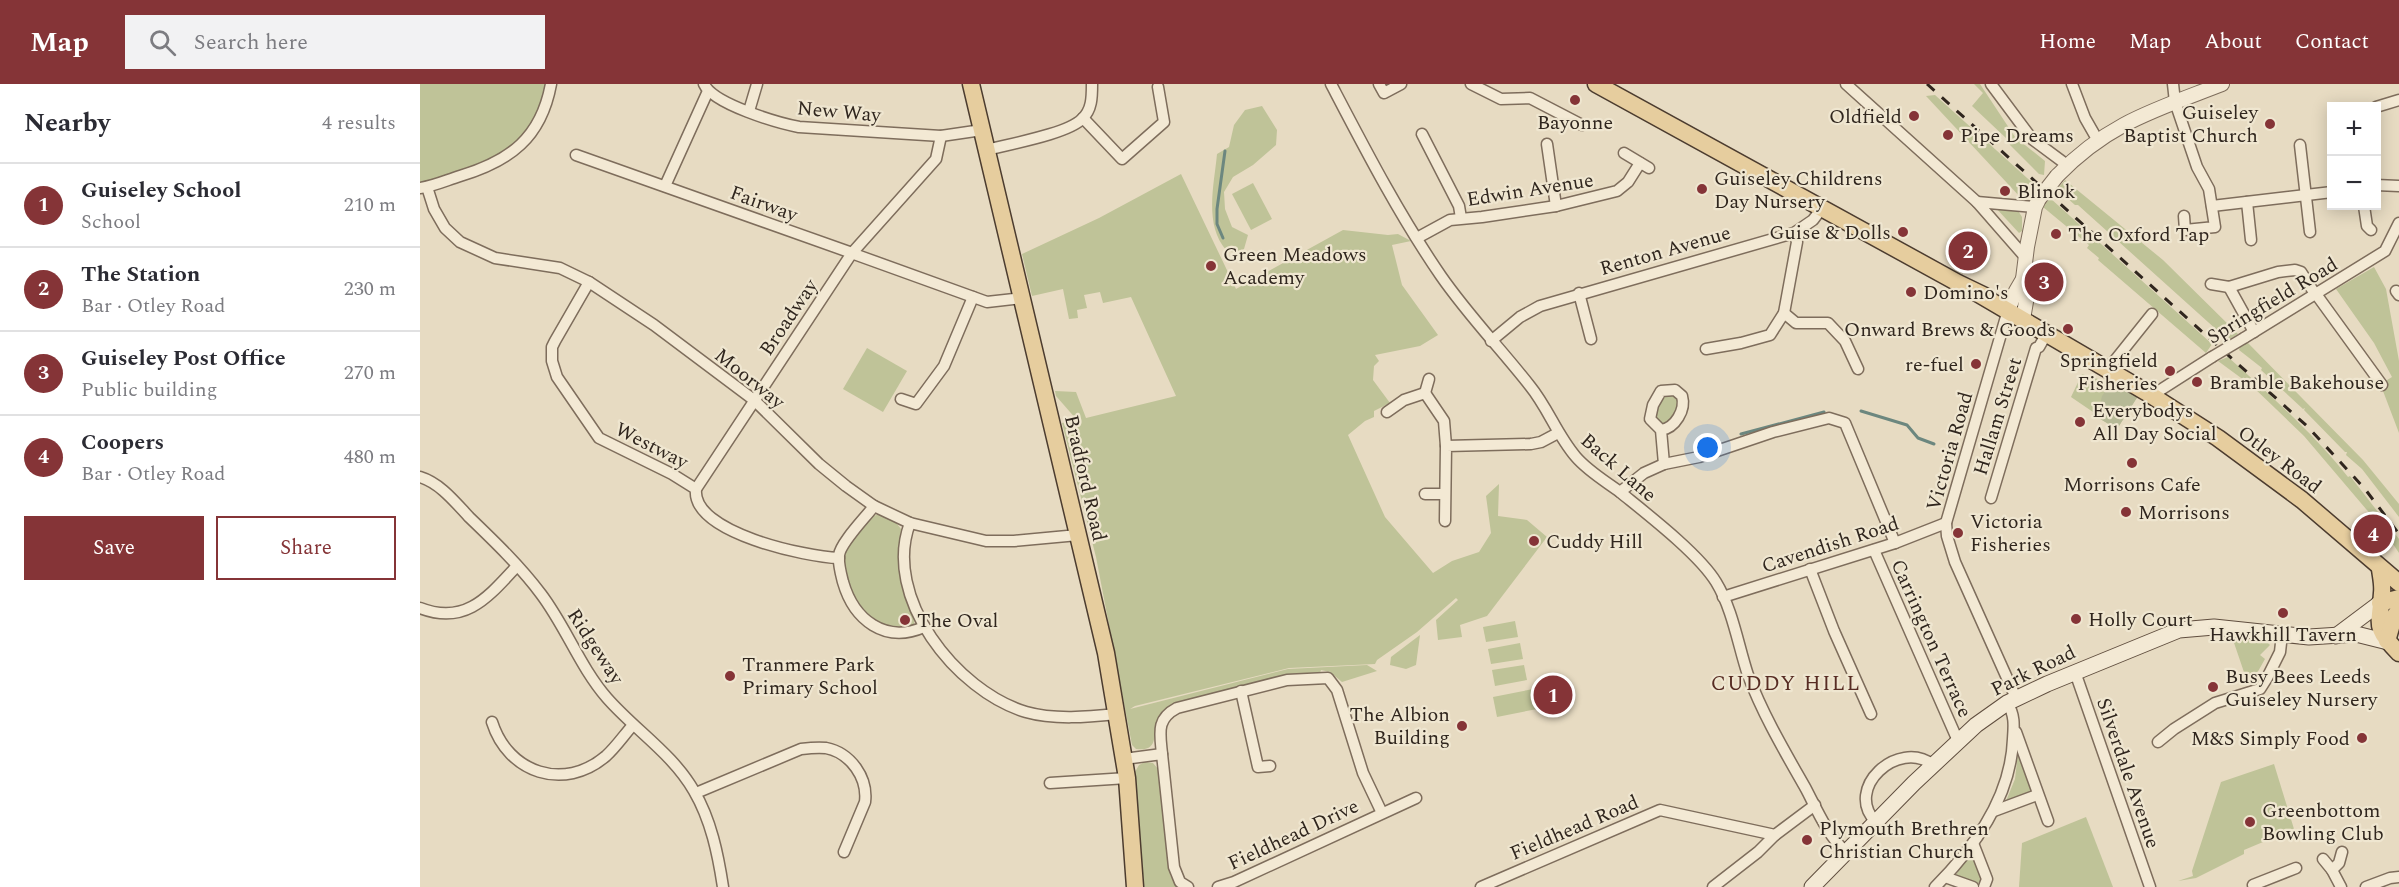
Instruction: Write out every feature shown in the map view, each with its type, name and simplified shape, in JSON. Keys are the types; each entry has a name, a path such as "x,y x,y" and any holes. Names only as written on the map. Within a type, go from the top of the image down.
{"main road":[{"name":"Bradford Road","path":"971,84 1106,653 1127,778 1135,887"},
{"name":"Otley Road","path":"1596,84 2008,310 2023,319 2043,340 2108,369 2218,438 2330,523 2380,569 2399,583"},
{"path":"2380,569 2383,590 2379,625 2391,645"},
{"path":"2336,636 2380,603 2399,598"},
{"path":"2391,645 2394,617 2399,610"},
{"name":"Park Road","path":"1812,887 1976,725 2012,700 2075,672 2180,630 2214,627 2309,637 2360,635 2391,645"}],"street":[{"path":"424,187 504,159 530,137 541,115 551,84"},
{"path":"749,111 757,84"},
{"path":"987,150 1071,127 1083,118 1092,103 1092,84"},
{"name":"Back Lane","path":"1331,84 1417,238 1444,281 1532,387 1550,414 1558,433 1580,461 1620,492 1703,566 1717,584 1749,676 1767,719 1838,844 1846,852"},
{"path":"1379,84 1384,93 1401,84"},
{"path":"1472,84 1501,99 1530,98 1582,125"},
{"path":"1846,84 1977,202 2026,258"},
{"path":"1991,84 2032,139 2067,165"},
{"path":"2072,84 2085,118 2097,139"},
{"path":"2173,84 2175,102 2199,172 2209,189 2215,227 2185,230 2184,216"},
{"path":"2023,319 2027,296 2024,279 2026,258 2037,203 2057,176 2097,139 2127,121 2222,84"},
{"path":"1083,118 1122,159 1164,122 1158,87"},
{"path":"665,186 706,88"},
{"name":"New Way","path":"706,88 749,111 799,127 941,136 982,130"},
{"path":"2381,105 2399,100"},
{"path":"1422,134 1459,206 1461,218"},
{"name":"Broadway","path":"696,489 753,400 853,254 936,159 941,136"},
{"path":"1547,144 1556,206"},
{"path":"2300,145 2310,232"},
{"name":"Edwin Avenue","path":"1417,238 1444,222 1461,218 1482,218 1556,206 1617,191 1645,165 1624,153"},
{"name":"Fairway","path":"576,155 987,302 1022,298"},
{"path":"2381,185 2399,186"},
{"name":"Moorway","path":"424,187 445,228 460,242 495,258 560,268 589,282 654,325 753,400 819,464 874,506 910,523 986,540 1014,541 1078,535"},
{"path":"2212,206 2327,192"},
{"path":"1977,202 2037,203"},
{"path":"2247,202 2251,240"},
{"name":"Renton Avenue","path":"1491,340 1529,312 1554,301 1794,233 1813,220 1822,207"},
{"path":"2365,210 2367,226 2371,230"},
{"name":"Springfield Road","path":"2151,396 2385,251 2399,224"},
{"path":"1706,349 1742,343 1770,334 1784,313 1797,242 1794,233"},
{"path":"2211,284 2229,287 2278,272 2295,270 2301,272 2382,385"},
{"path":"2008,310 2024,279"},
{"name":"Westway","path":"589,282 552,347 552,361 557,376 599,438 672,474 696,489 700,507 724,527 769,544 818,556 839,558"},
{"path":"2229,287 2254,332"},
{"name":"Renton Avenue","path":"1579,293 1591,339"},
{"path":"901,399 916,404 944,366 973,297"},
{"name":"Victoria Road","path":"2008,310 1946,523 1947,536 1955,562 2012,700 2014,726 2048,821"},
{"path":"1784,313 1796,322 1828,322 1845,342 1858,369"},
{"path":"2108,369 2152,314"},
{"name":"Hallam Street","path":"2025,406 2043,340"},
{"name":"Hallam Street","path":"1991,498 2036,348 2043,340"},
{"path":"1425,393 1429,379"},
{"path":"1387,412 1404,400 1425,393"},
{"path":"1425,393 1444,421 1447,488 1444,494 1444,521"},
{"path":"1620,492 1644,473 1664,464 1698,458 1773,432 1829,418 1845,423 1896,543"},
{"path":"1661,430 1664,464"},
{"path":"1446,446 1531,444 1541,442 1558,433"},
{"name":"Ridgeway","path":"420,477 430,480 453,500 541,593 591,677 607,698 684,775 696,793 714,839 723,887"},
{"path":"1425,494 1444,494"},
{"path":"874,506 843,546 839,558 852,605 871,625 891,631 912,631 924,627"},
{"path":"910,523 903,540 903,560 911,594 924,627 958,671 988,696 1029,713 1049,716 1117,714"},
{"name":"Cavendish Road","path":"1723,597 1896,543 1946,523"},
{"name":"Carrington Terrace","path":"1874,550 1958,741"},
{"path":"420,608 447,614 475,606 488,597 517,566"},
{"path":"1810,569 1834,631 1871,714"},
{"path":"2158,742 2215,703 2260,689 2280,652 2282,634"},
{"name":"Silverdale Avenue","path":"2075,672 2150,887"},
{"name":"Fieldhead Drive","path":"1188,887 1180,882 1175,873 1160,732 1162,721 1168,713 1177,708 1287,680 1328,678 1337,690 1364,773 1382,813"},
{"path":"1240,691 1258,766 1270,766"},
{"path":"492,722 496,736 506,751 516,760 545,774 576,772 605,757 633,725"},
{"path":"1935,887 1973,843 1994,811 2008,776 2014,726"},
{"path":"696,793 801,750 814,748 832,750 851,762 858,771 866,795 843,852"},
{"path":"1124,759 1162,754"},
{"path":"1876,822 1870,816 1867,799 1869,783 1878,771 1902,758 1919,759 1933,765"},
{"path":"1050,783 1127,778"},
{"path":"1994,811 2037,795"},
{"name":"Fieldhead Drive","path":"1218,887 1234,882 1416,798"},
{"path":"1713,887 1815,805"},
{"name":"Fieldhead Road","path":"1480,887 1660,810 1775,835"},
{"path":"1973,843 1987,879 1983,887"},
{"path":"2332,870 2339,863 2342,852"},
{"path":"2324,859 2341,887"},
{"path":"2254,887 2253,885 2296,868"},
{"path":"1945,877 1973,887"},
{"path":"2366,887 2399,877"}],"green space":[{"path":"420,84 548,84 537,118 531,128 508,149 480,164 420,184"},
{"path":"1974,84 1980,84 2015,137 2045,161 2044,175 2039,174 1972,106 1983,93"},
{"path":"1935,95 2036,186 2021,198 1926,96"},
{"path":"1262,106 1277,130 1276,145 1253,165 1233,177 1224,192 1225,209 1232,227 1248,235 1244,249 1234,252 1226,250 1215,229 1212,204 1217,154 1229,147 1234,125 1245,110"},
{"path":"1181,174 1236,289 1343,230 1398,234 1411,241 1392,245 1402,285 1438,335 1420,346 1375,355 1379,361 1374,366 1373,380 1390,403 1374,411 1374,417 1365,421 1348,435 1385,517 1433,573 1452,561 1479,552 1491,533 1486,496 1499,484 1498,516 1527,520 1547,537 1487,616 1460,625 1462,637 1438,640 1436,620 1458,600 1456,598 1417,632 1377,660 1375,664 1289,668 1135,706 1130,709 1288,669 1367,665 1377,671 1342,682 1330,672 1321,670 1320,673 1288,676 1176,703 1159,716 1152,745 1149,748 1136,749 1132,745 1096,557 1062,423 1077,420 1056,396 1055,391 1076,392 1086,418 1176,396 1131,297 1103,303 1100,292 1084,295 1087,308 1077,310 1078,318 1069,319 1063,289 1032,296 1022,254 1099,218"},
{"path":"2065,180 2163,260 2238,334 2228,340 2078,205 2058,190"},
{"path":"1253,183 1272,219 1251,230 1232,194"},
{"path":"2050,198 2212,344 2206,353 2098,260 2099,258 2087,248 2089,245 2043,207"},
{"path":"1995,207 2017,209 2022,217 2022,231 2019,233"},
{"path":"2374,267 2386,289 2399,361 2399,433 2383,391 2388,388 2384,382 2392,377 2374,343 2336,289"},
{"path":"2248,343 2363,460 2399,504 2399,517 2362,469 2346,455 2347,452 2304,410 2305,408 2303,409 2261,370 2262,368 2239,350"},
{"path":"867,348 907,371 883,412 843,389"},
{"path":"2228,357 2291,415 2348,477 2350,476 2399,539 2399,553 2389,538 2391,536 2304,436 2252,386 2218,361"},
{"path":"2082,374 2111,383 2113,381 2138,396 2117,429 2097,417 2092,418 2093,412 2071,397"},
{"path":"2113,381 2138,396 2117,429 2097,417 2102,396"},
{"path":"1671,394 1677,397 1677,410 1673,417 1661,426 1655,419 1657,407 1663,397"},
{"name":"The Oval","path":"879,514 894,520 901,529 899,562 915,617 914,624 909,627 889,627 870,619 855,601 843,567 845,551 871,517"},
{"path":"1515,621 1518,637 1486,642 1483,627"},
{"path":"1420,635 1416,665 1406,669 1390,665 1391,657"},
{"path":"2232,637 2265,640 2270,645 2260,655 2265,659 2252,682 2246,678"},
{"path":"1520,643 1523,659 1491,664 1488,649"},
{"path":"1524,665 1527,680 1495,686 1492,670"},
{"path":"1533,689 1537,709 1497,717 1493,697"},
{"path":"2018,753 2031,789 2028,794 2006,801 2015,779"},
{"path":"1145,762 1153,763 1160,769 1172,874 1170,875 1177,887 1144,887 1135,772 1139,765"},
{"name":"Greenbottom Bowling Club","path":"2274,764 2294,829 2244,850 2244,854 2196,878 2178,881 2193,876 2192,871 2221,782"},
{"path":"2086,817 2113,887 2019,887 2022,843"},
{"path":"1973,854 1982,880 1977,884 1955,876"}],"waterway":[{"path":"1223,238 1217,224 1217,209 1225,151"},
{"path":"1861,411 1907,425 1918,438 1934,444"},
{"path":"1741,434 1824,412"}],"railway":[{"path":"1927,84 2308,427 2365,489 2399,534"}],"place":[{"name":"Bayonne","path":"1575,100"},
{"name":"Oldfield","path":"1914,116"},
{"name":"Guiseley Baptist Church","path":"2270,124"},
{"name":"Pipe Dreams","path":"1948,135"},
{"name":"Guiseley Childrens Day Nursery","path":"1702,189"},
{"name":"Blinok","path":"2005,191"},
{"name":"Guise & Dolls","path":"1903,232"},
{"name":"The Oxford Tap","path":"2056,234"},
{"name":"The Station","path":"1968,251"},
{"name":"Green Meadows Academy","path":"1211,266"},
{"name":"Guiseley Post Office","path":"2044,282"},
{"name":"Domino's","path":"1911,292"},
{"name":"Onward Brews & Goods","path":"2068,329"},
{"name":"re-fuel","path":"1976,364"},
{"name":"Springfield Fisheries","path":"2170,371"},
{"name":"Bramble Bakehouse","path":"2197,382"},
{"name":"Everybodys All Day Social","path":"2080,422"},
{"name":"Morrisons Cafe","path":"2132,463"},
{"name":"Morrisons","path":"2126,512"},
{"name":"Victoria Fisheries","path":"1958,533"},
{"name":"Coopers","path":"2373,534"},
{"name":"Cuddy Hill","path":"1534,541"},
{"name":"Hawkhill Tavern","path":"2283,613"},
{"name":"Holly Court","path":"2076,619"},
{"name":"The Oval","path":"905,620"},
{"name":"Tranmere Park Primary School","path":"730,676"},
{"name":"Busy Bees Leeds Guiseley Nursery","path":"2213,687"},
{"name":"Guiseley School","path":"1553,695"},
{"name":"The Albion Building","path":"1462,726"},
{"name":"M&S Simply Food","path":"2362,738"},
{"name":"Greenbottom Bowling Club","path":"2250,822"},
{"name":"Plymouth Brethren Christian Church","path":"1807,840"}],"district":[{"name":"CUDDY HILL","path":"1786,683"}]}
